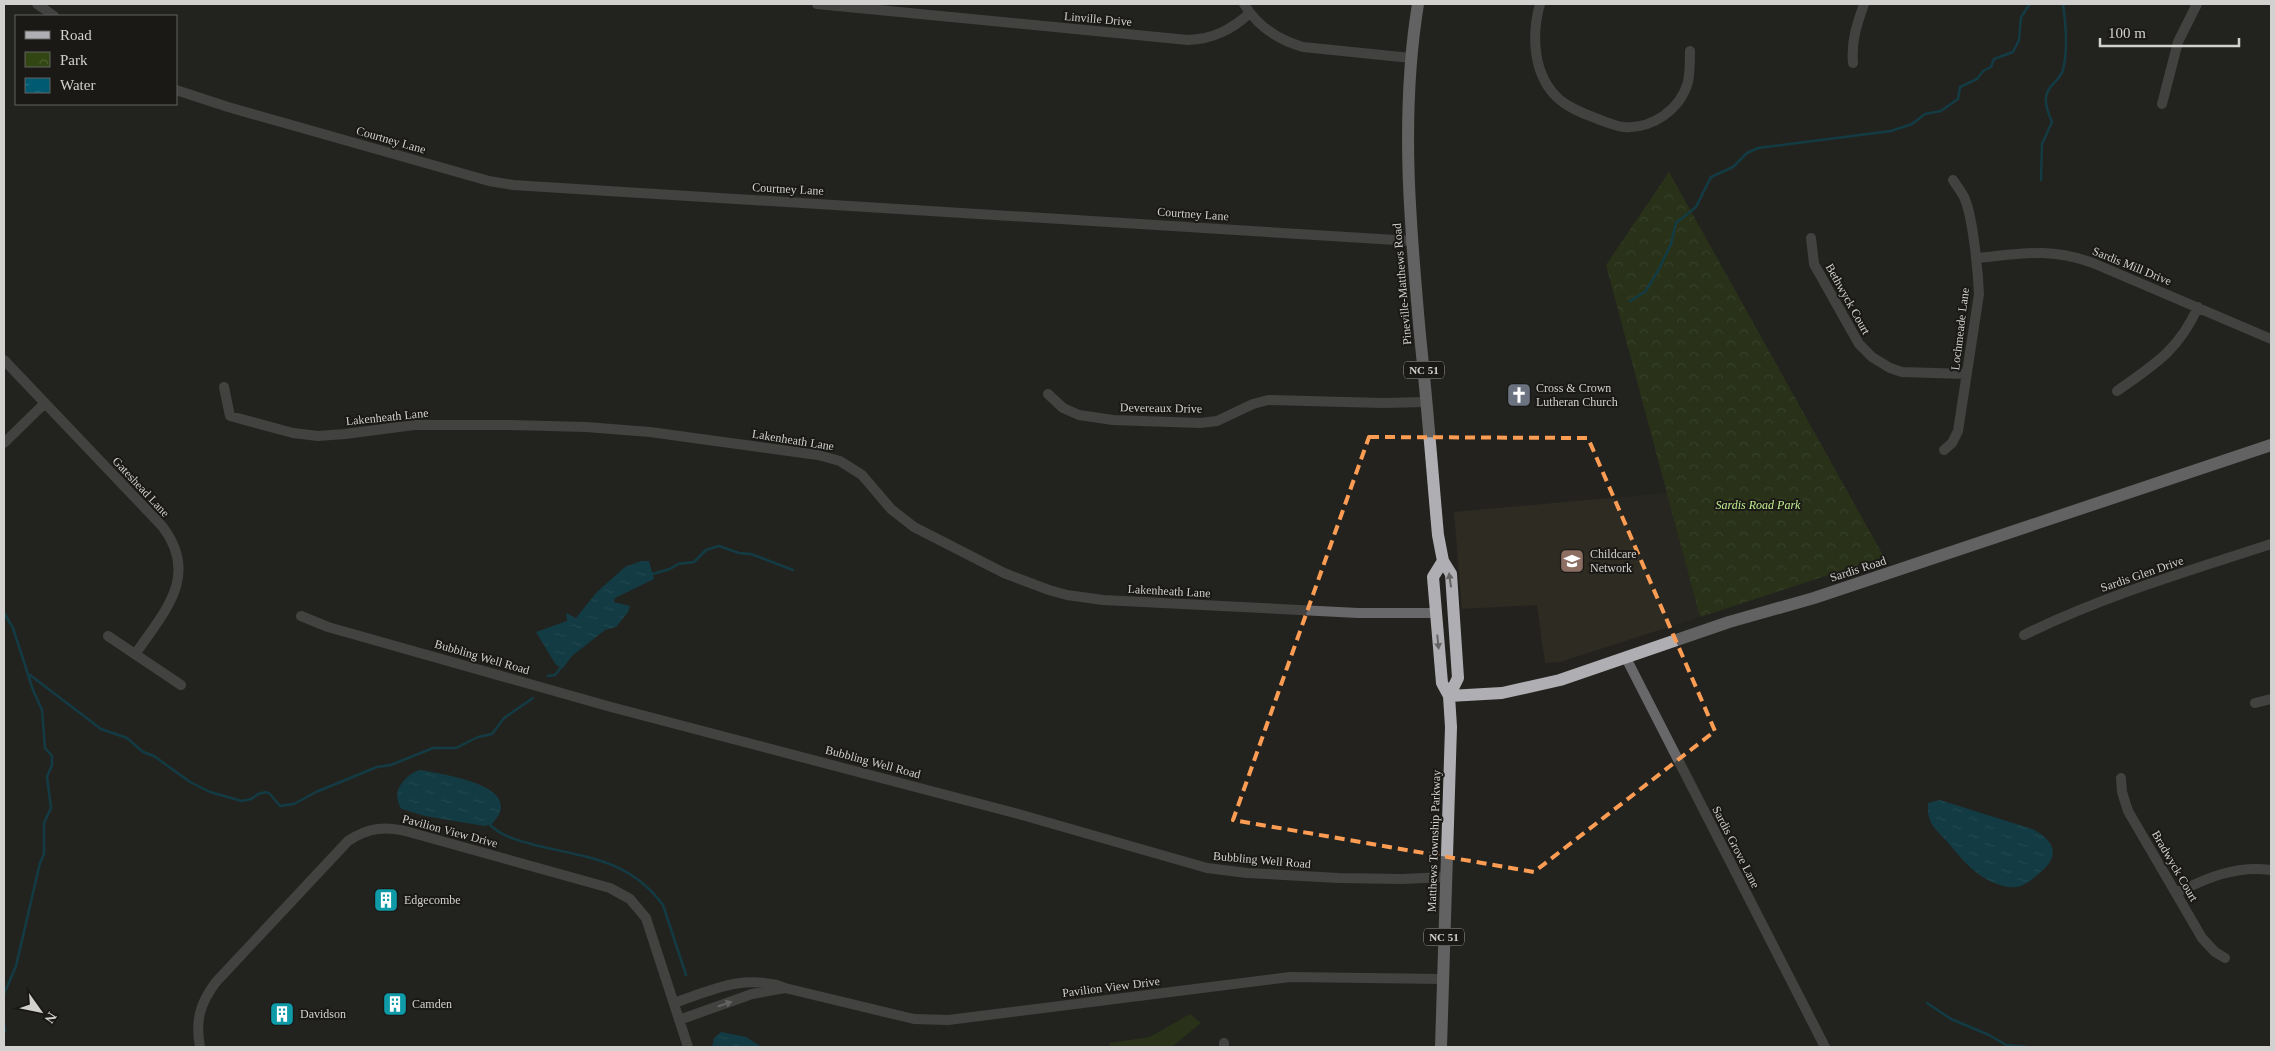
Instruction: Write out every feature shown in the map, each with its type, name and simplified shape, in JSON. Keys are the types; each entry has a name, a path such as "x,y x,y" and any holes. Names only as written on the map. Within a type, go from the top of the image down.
{"main road":[{"name":"Pineville-Matthews Road","path":"1418,4 1411,58 1407,136 1412,240 1438,534 1443,561 1451,574 1458,678 1449,696"},
{"name":"Sardis Road","path":"1449,696 1486,695 1531,688 1626,658 1729,622 1814,598 2271,445"},
{"name":"NC 51","path":"1443,561 1433,577 1442,683 1449,696"},
{"name":"Matthews Township Parkway","path":"1441,1047 1451,727 1449,696"}],"street":[{"path":"37,4 53,15"},
{"name":"Linville Drive","path":"817,4 1188,40 1202,40 1223,33 1247,8"},
{"path":"1540,4 1535,25 1536,52 1549,87 1567,105 1616,126 1644,125 1660,118 1674,107 1683,94 1688,82 1690,51"},
{"path":"1853,63 1851,46 1864,4"},
{"path":"2162,104 2178,42 2197,4"},
{"path":"1247,8 1266,30 1290,43 1303,47 1411,58"},
{"name":"Courtney Lane","path":"178,91 228,107 489,181 512,185 1412,240"},
{"name":"Lochmeade Lane","path":"1944,450 1952,443 1958,431 1979,294 1976,258 1964,198 1953,180"},
{"name":"Bethwyck Court","path":"1811,238 1814,264 1859,344 1872,357 1890,368 1902,372 1967,374"},
{"name":"Sardis Mill Drive","path":"1976,258 2020,252 2056,253 2070,256 2198,307 2271,339"},
{"path":"2117,391 2157,363 2174,348 2187,330 2198,307"},
{"name":"Gateshead Lane","path":"4,360 162,526 177,552 180,570 172,598 136,653"},
{"name":"Lakenheath Lane","path":"224,387 230,416 302,434 345,434 414,425 586,427 650,432 833,458 862,475 891,509 914,527 1004,573 1066,595 1103,600 1358,613 1435,613"},
{"name":"Devereaux Drive","path":"1048,394 1063,408 1078,415 1113,420 1200,423 1217,421 1253,404 1268,400 1383,403 1426,402"},
{"path":"4,443 45,403"},
{"name":"Sardis Glen Drive","path":"2024,635 2074,611 2111,597 2271,544"},
{"name":"Bubbling Well Road","path":"301,616 328,627 611,707 986,805 1207,868 1247,874 1339,878 1402,879 1446,877"},
{"path":"108,636 181,685"},
{"name":"Sardis Grove Lane","path":"1626,658 1824,1047"},
{"path":"2255,703 2271,699"},
{"name":"Bradwyck Court","path":"2121,778 2122,792 2128,811 2202,938 2215,952 2225,958"},
{"name":"Pavilion View Drive","path":"200,1047 197,1033 198,1016 204,1000 216,982 348,841 365,831 386,827 610,888 624,895 640,908 646,918 688,1047"},
{"path":"2176,893 2200,881 2228,871 2271,870"},
{"name":"Pavilion View Drive","path":"674,1003 731,984 770,982 785,988 914,1019 948,1020 1290,977 1443,980"},
{"name":"Pavilion View Drive","path":"679,1020 752,994 785,988"}],"highlighted area":[{"path":"1369,437 1588,438 1715,731 1534,872 1233,820"}],"shaded area":[{"name":"Childcare Network","path":"1667,493 1700,617 1560,662 1545,663 1537,605 1462,609 1454,512"}],"green space":[{"name":"Sardis Road Park","path":"1669,172 1884,557 1700,617 1606,265"},
{"path":"1190,1014 1201,1023 1173,1046 1110,1047 1109,1043 1150,1037"}],"water":[{"path":"641,561 649,561 654,579 615,598 614,602 630,606 628,612 616,627 605,630 572,656 563,668 556,665 536,632 567,621 566,613 576,618 596,593 625,567"},
{"path":"421,770 469,781 492,791 499,798 501,807 498,816 492,824 484,826 425,816 402,809 397,797 398,791 409,775"},
{"path":"1940,800 2032,829 2041,834 2047,839 2053,851 2049,863 2034,878 2019,886 2001,885 1983,877 1965,863 1931,822 1928,803"},
{"path":"721,1032 746,1037 762,1047 712,1047 714,1038"}],"waterway":[{"path":"1630,301 1645,292 1671,244 1676,223 1696,207 1711,177 1733,167 1747,153 1758,148 1891,131 1912,124 1925,114 1941,111 1958,99 1960,87 1977,79 1983,71 1991,67 1994,59 2013,52 2019,40 2021,17 2030,4"},
{"path":"2041,180 2042,144 2052,122 2046,102 2047,92 2058,79 2065,62 2066,37 2063,4"},
{"path":"649,575 670,569 678,564 694,562 706,550 719,546 739,553 751,554 793,570"},
{"path":"4,613 13,628 33,690 42,710 45,748 52,756 52,765 47,777 51,808 44,823 44,854 40,863 16,966 4,994"},
{"path":"548,676 555,675 562,666"},
{"path":"30,675 101,729 127,738 143,752 154,756 190,782 210,792 242,801 266,792 280,806 294,804 316,792 377,767 391,765 433,748 456,748 478,737 492,734 504,718 533,698"},
{"path":"490,825 502,834 515,839 594,859 609,864 638,879 663,905 686,975"},
{"path":"1927,1003 1951,1019 1989,1035 2006,1045 2028,1047"},
{"path":"4,1024 5,1031"}],"place":[{"name":"Cross & Crown Lutheran Church","path":"1519,395"},
{"name":"Childcare Network","path":"1572,561"},
{"name":"Edgecombe","path":"386,900"},
{"name":"Camden","path":"395,1004"},
{"name":"Davidson","path":"282,1014"}]}
